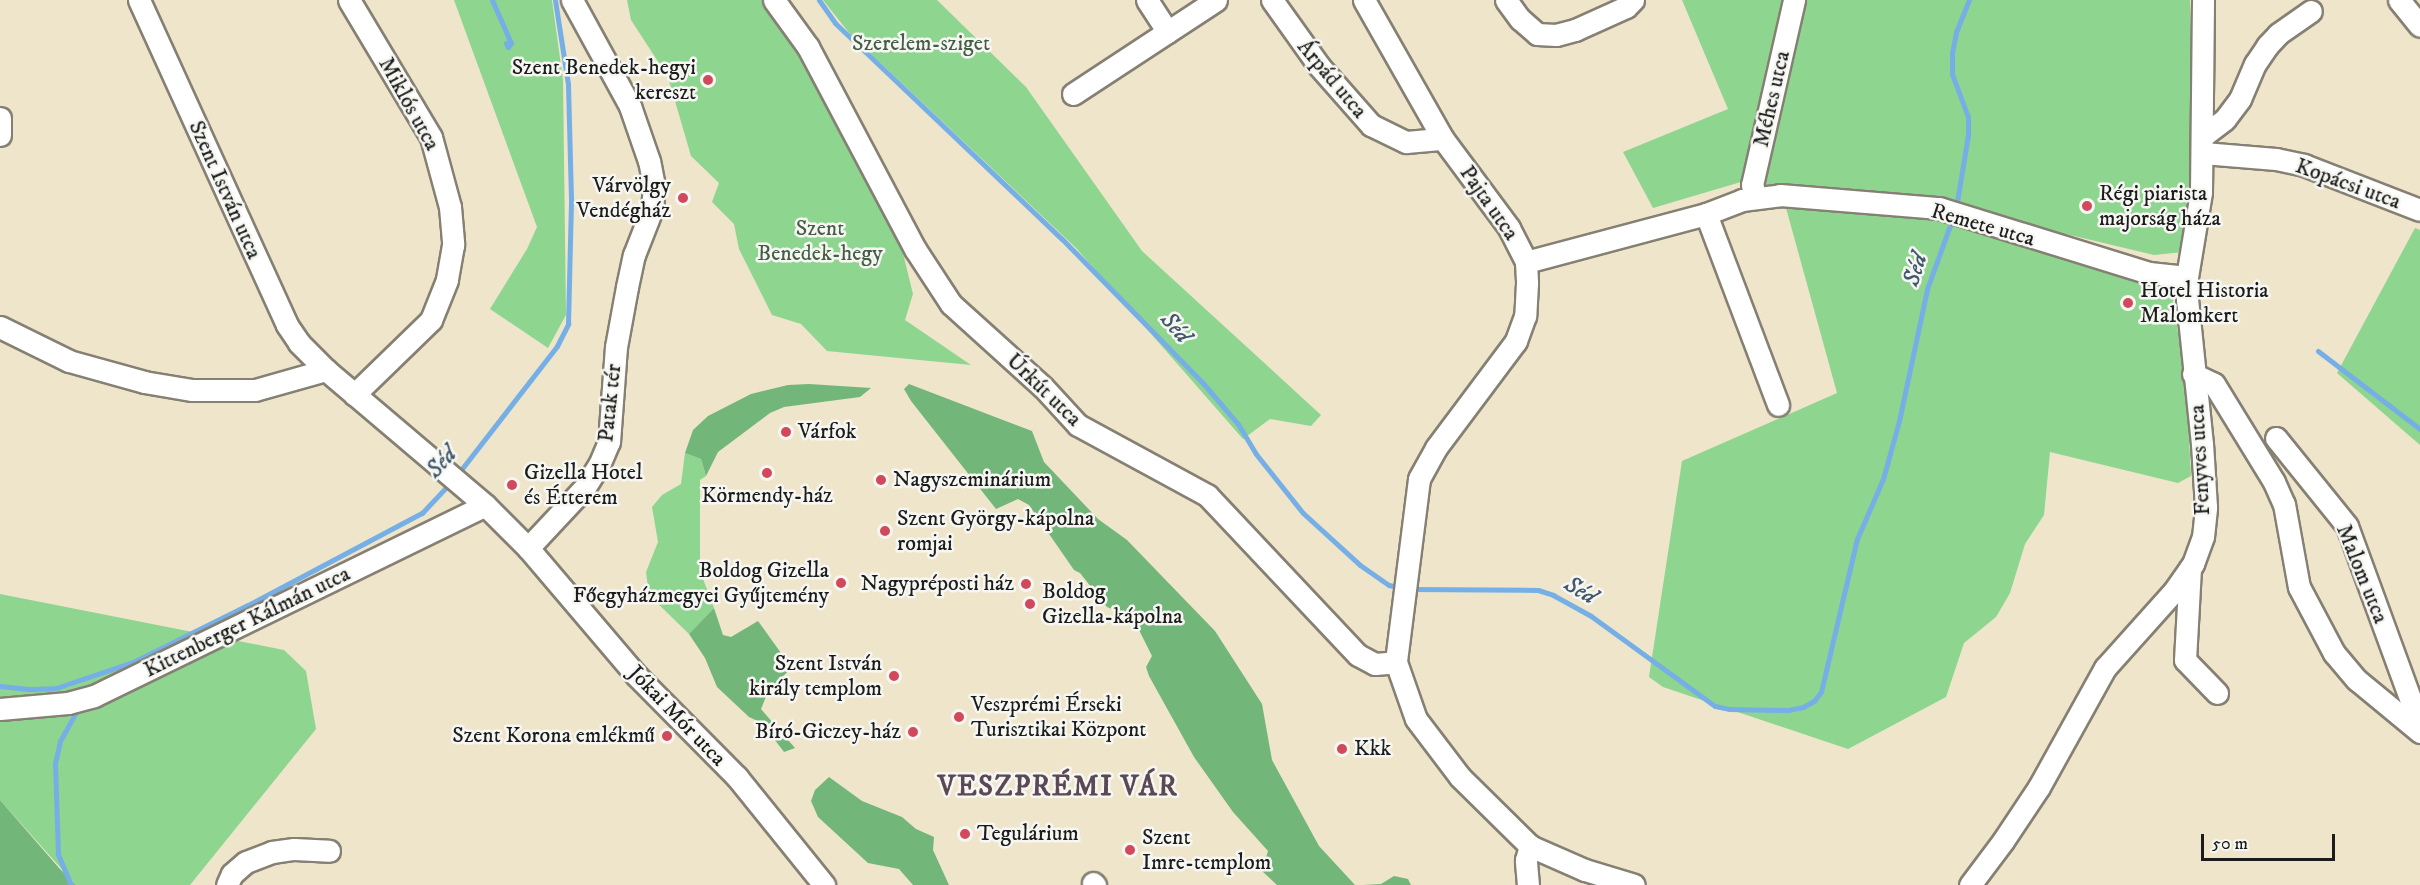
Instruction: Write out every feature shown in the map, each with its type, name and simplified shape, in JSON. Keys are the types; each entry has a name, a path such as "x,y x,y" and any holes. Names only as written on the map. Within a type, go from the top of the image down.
{"street":[{"name":"Szent István utca","path":"139,0 287,325 299,344 354,395 445,472"},
{"name":"Miklós utca","path":"349,0 431,137 450,207 453,245 447,280 431,320 354,395"},
{"name":"Patak tér","path":"528,548 585,487 600,465 609,442 616,347 634,255 644,235 652,209 654,186 649,161 630,106 572,0"},
{"name":"Úrkút utca","path":"774,0 808,47 915,249 951,304 1043,387 1078,425 1207,495 1358,655 1375,664 1396,662"},
{"path":"1147,0 1168,32"},
{"path":"1073,94 1216,0"},
{"name":"Árpád utca","path":"1272,0 1319,66 1371,126 1406,142 1443,139"},
{"name":"Pajta utca","path":"1364,0 1443,139 1509,228 1526,262 1527,300 1522,326 1516,340 1436,448 1419,479 1396,662"},
{"path":"1506,0 1520,19 1537,34 1556,35 1575,30 1626,8 1633,0"},
{"name":"Méhes utca","path":"1756,197 1752,185 1794,0"},
{"name":"Fenyves utca","path":"1970,885 2003,842 2039,788 2104,668 2174,591 2190,568 2203,537 2206,507 2202,444 2193,374 2187,277 2198,218 2203,144 2203,0"},
{"path":"2399,0 2420,26"},
{"path":"2203,144 2240,99 2255,63 2266,46 2278,34 2311,11"},
{"path":"0,118 0,135"},
{"name":"Kopácsi utca","path":"2203,144 2304,165 2420,210"},
{"name":"Remete utca","path":"1526,262 1706,214 1756,197 1780,195 1939,208 2149,273 2187,277"},
{"path":"1706,214 1778,405"},
{"path":"0,327 69,361 144,382 192,390 255,390 326,370"},
{"path":"2193,374 2214,384 2274,482 2284,504 2299,587 2334,653 2358,680 2420,732"},
{"name":"Malom utca","path":"2276,438 2347,526 2420,726"},
{"name":"Jókai Mór utca","path":"445,472 485,505 528,548 637,676 737,777 824,885"},
{"name":"Kittenberger Kálmán utca","path":"0,709 58,705 94,696 485,505"},
{"path":"2190,568 2185,660 2217,693"},
{"path":"1396,662 1416,719 1460,777 1530,846 1585,870 1634,885"},
{"path":"1528,885 1526,860 1530,846"},
{"path":"227,885 232,874 246,862 272,852 294,849 330,851"}],"green space":[{"path":"454,0 552,0 563,80 566,315 548,348 490,309 527,249 537,227"},
{"name":"Szent Benedek-hegy","path":"627,0 764,0 805,56 894,217 913,294 905,320 971,365 827,351 801,324 772,315 739,249 734,224 712,202 719,183 691,156 668,77 631,20"},
{"name":"Szerelem-sziget","path":"823,0 937,0 1026,87 1142,251 1321,415 1311,426 1270,419 1243,439 1076,248 850,34"},
{"path":"1682,0 2190,0 2192,204 2183,252 2154,255 2066,234 2058,255 2171,288 2186,383 2191,476 2178,483 2050,452 2044,515 2025,544 2010,593 1996,617 1964,643 1946,697 1848,749 1663,687 1649,677 1682,461 1837,393 1783,197 1751,179 1653,208 1623,152 1728,109"},
{"path":"2415,228 2420,230 2420,445 2337,373"},
{"path":"909,384 1032,431 1044,462 1098,519 1127,540 1215,631 1262,704 1272,760 1319,846 1355,885 1277,885 1262,871 1268,851 1233,812 1194,757 1149,676 1146,667 1152,656 1135,622 1127,615 1107,607 1080,573 1074,570 1029,505 1018,499 996,509 911,401 904,389"},
{"path":"788,385 871,388 860,397 784,407 770,413 718,452 706,476 701,459 685,453 693,430 708,416 751,394"},
{"path":"685,453 701,459 706,476 700,480 700,571 714,608 689,634 649,595 646,572 658,542 652,507 662,495 681,484"},
{"path":"0,594 284,650 306,671 316,729 190,885 76,885 0,800"},
{"path":"714,608 723,635 731,637 758,621 781,653 794,666 769,689 761,709 795,748 784,752 762,723 749,717 717,687 705,658 689,634"},
{"path":"829,777 862,801 902,817 916,829 934,837 933,850 949,885 913,885 899,869 868,863 818,817 811,801 815,790"},
{"path":"0,800 59,868 76,885 0,885"},
{"path":"1394,876 1408,879 1411,885 1363,885 1381,884"}],"waterway":[{"path":"492,0 511,43 508,47 506,43 509,44"},
{"name":"Séd","path":"457,475 557,346 568,324 571,199 568,84 555,0"},
{"name":"Séd","path":"819,0 835,23 1062,239 1202,382 1238,424 1256,454 1303,513 1360,565 1389,585 1401,588"},
{"name":"Séd","path":"1956,208 1968,135 1968,117 1952,74 1952,53 1956,32 1969,0"},
{"name":"Séd","path":"1410,589 1538,590 1553,595 1591,616 1715,706 1729,709 1788,710 1803,707 1814,701 1821,692 1857,539 1883,479 1899,421 1927,289 1953,217"},
{"path":"2318,351 2420,429"},
{"name":"Séd","path":"0,686 31,689 56,688 133,662 248,605 422,513 451,482"},
{"path":"71,885 58,854 55,763 60,741 76,712"}],"place":[{"name":"Szent Benedek-hegyi kereszt","path":"708,80"},
{"name":"Várvölgy Vendégház","path":"683,198"},
{"name":"Régi piarista majorság háza","path":"2087,206"},
{"name":"Hotel Historia Malomkert","path":"2128,303"},
{"name":"Várfok","path":"786,432"},
{"name":"Körmendy-ház","path":"767,473"},
{"name":"Nagyszeminárium","path":"881,480"},
{"name":"Gizella Hotel és Étterem","path":"512,485"},
{"name":"Szent György-kápolna romjai","path":"885,531"},
{"name":"Boldog Gizella Főegyházmegyei Gyűjtemény","path":"841,583"},
{"name":"Nagypréposti ház","path":"1026,584"},
{"name":"Boldog Gizella-kápolna","path":"1030,604"},
{"name":"Szent István király templom","path":"894,676"},
{"name":"Veszprémi Érseki Turisztikai Központ","path":"959,717"},
{"name":"Bíró-Giczey-ház","path":"913,732"},
{"name":"Szent Korona emlékmű","path":"667,736"},
{"name":"Kkk","path":"1342,749"},
{"name":"Tegulárium","path":"965,834"},
{"name":"Szent Imre-templom","path":"1130,850"}],"district":[{"name":"VESZPRÉMI VÁR","path":"1058,787"}]}
